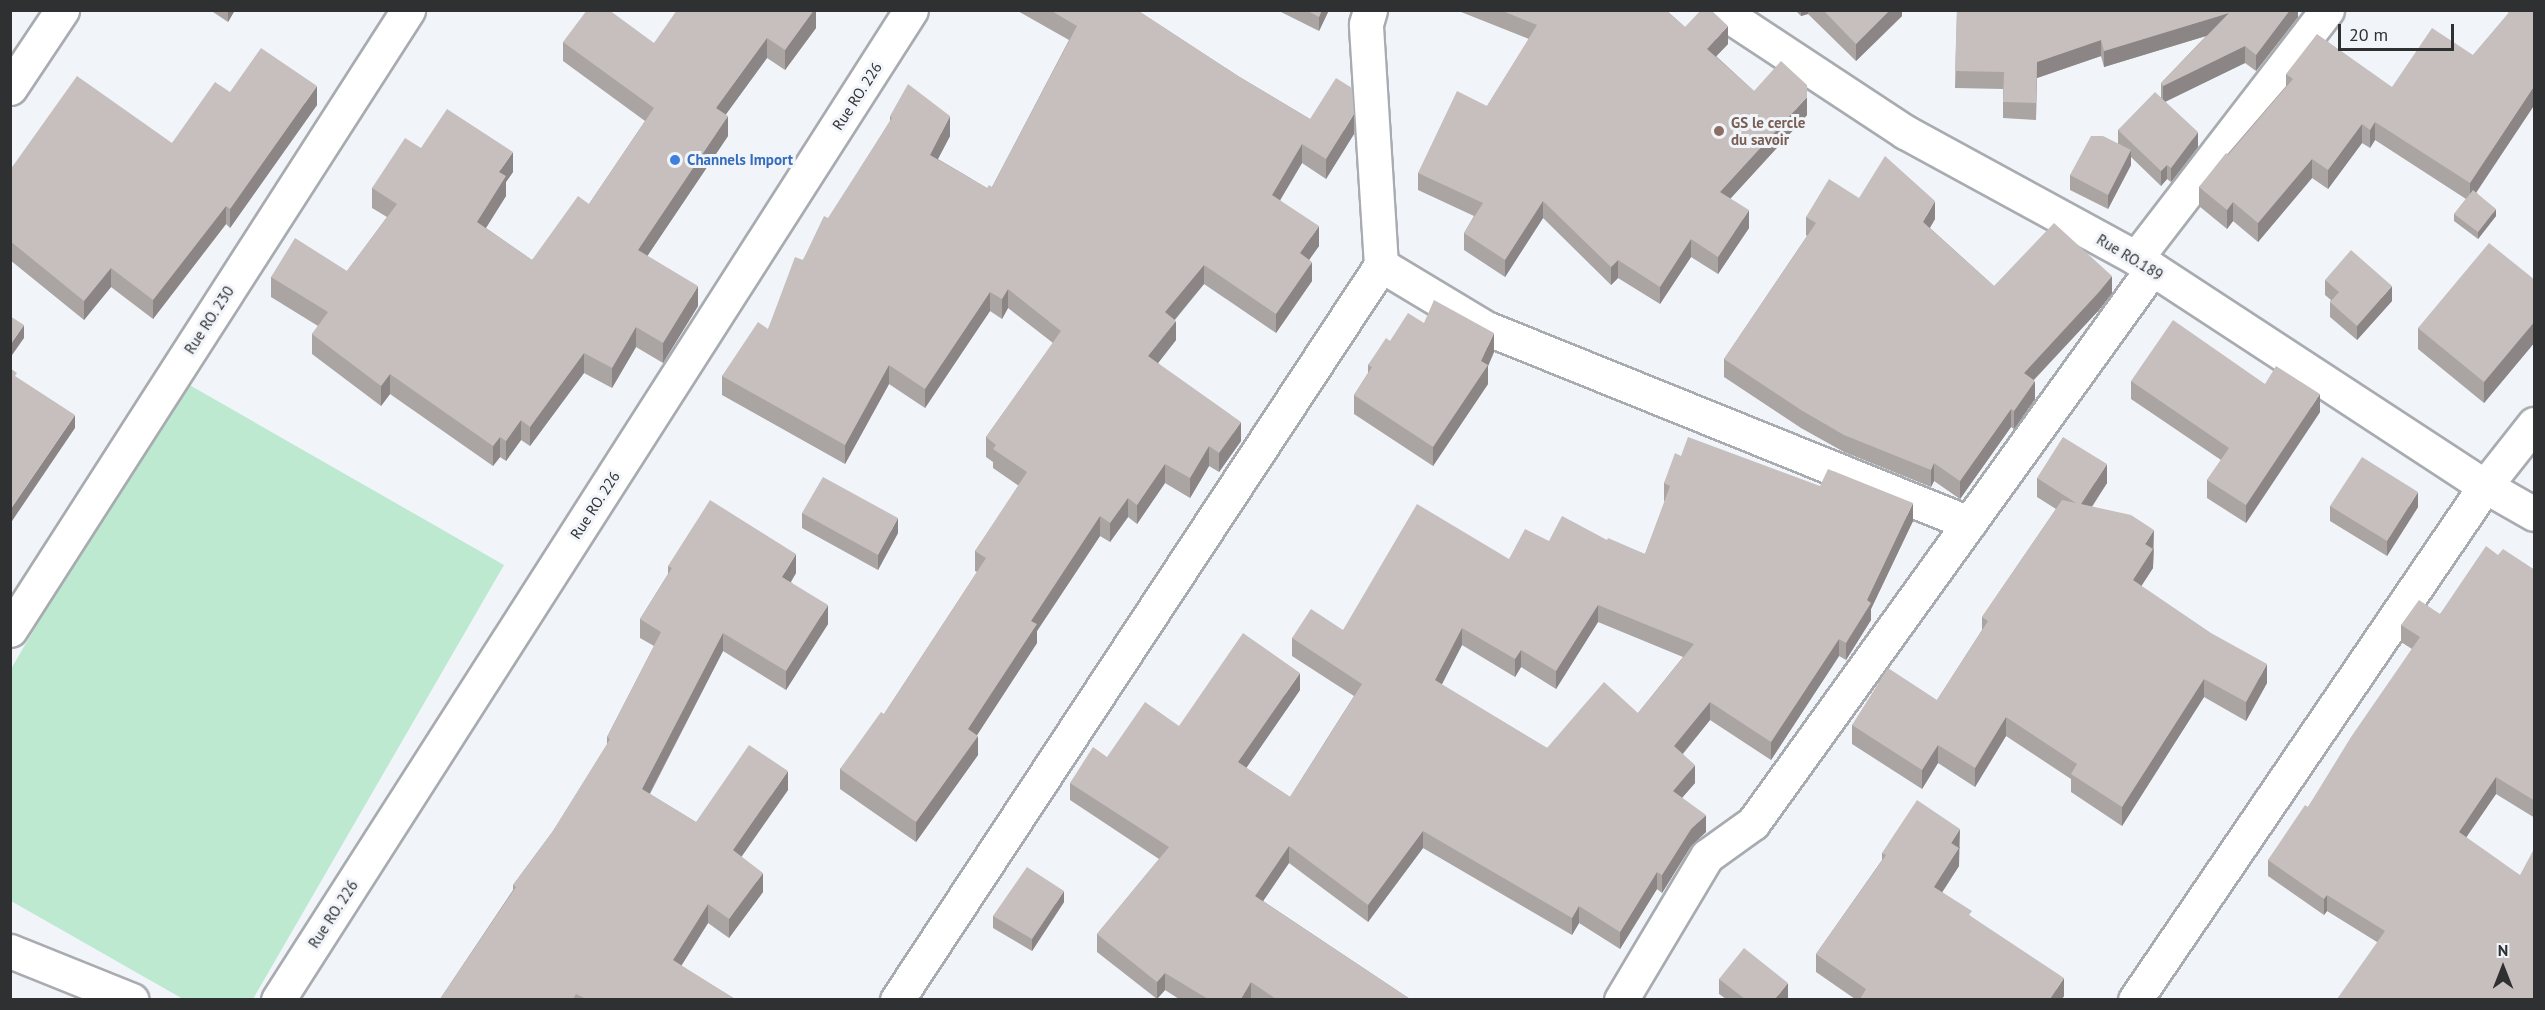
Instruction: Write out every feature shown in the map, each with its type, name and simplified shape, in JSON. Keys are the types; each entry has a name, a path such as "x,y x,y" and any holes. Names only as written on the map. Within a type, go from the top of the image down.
{"street":[{"path":"10,88 62,10"},
{"name":"Rue RO. 230","path":"10,630 408,10"},
{"name":"Rue RO. 226","path":"278,999 911,10"},
{"path":"897,999 1381,266 1366,24 1370,10"},
{"name":"Rue RO.189","path":"1720,10 1905,132 2144,264 2486,486 2535,514"},
{"path":"1622,999 1707,856 1753,823 1969,523 2144,264 2327,10"},
{"path":"1381,266 1486,328 1969,523"},
{"path":"2135,999 2486,486 2535,424"},
{"path":"10,951 132,999"}],"green space":[{"path":"179,379 504,565 253,999 183,999 11,901 11,669"}],"building":[{"path":"587,10 609,10 654,43 677,10 814,10 785,50 767,38 716,108 728,116 638,250 698,286 663,343 636,327 612,368 584,353 530,427 521,420 506,441 500,437 493,446 390,374 381,386 312,334 328,312 271,277 295,238 347,271 397,204 372,188 405,138 421,148 447,109 513,152 499,172 506,176 477,222 532,260 578,196 589,204 654,108 563,42"},
{"path":"1050,10 1137,10 1238,76 1310,119 1336,78 1352,88 1354,114 1326,159 1302,144 1272,195 1319,226 1300,253 1312,262 1276,314 1204,265 1165,312 1176,321 1148,356 1241,422 1219,453 1209,446 1190,478 1165,464 1137,505 1128,498 1110,523 1100,516 1031,621 1037,624 968,729 978,736 916,822 840,769 881,712 884,714 986,558 975,551 1027,472 993,449 996,445 986,437 1061,331 1008,289 1002,299 990,292 925,389 889,365 845,445 722,376 758,322 768,329 795,257 803,260 824,216 828,218 892,118 890,116 908,84 950,116 930,155 987,188 989,185 992,187 1077,26"},
{"path":"1306,10 1322,10 1319,17"},
{"path":"1500,10 1666,10 1685,27 1701,10 1711,10 1728,26 1707,49 1754,91 1781,61 1807,85 1807,97 1720,192 1749,210 1718,257 1691,239 1660,287 1618,260 1611,267 1543,201 1505,260 1464,233 1483,203 1418,173 1457,91 1487,106 1537,25"},
{"path":"1823,10 1890,10 1856,44"},
{"path":"1957,10 2290,10 2256,55 2245,46 2163,86 2161,83 2229,13 2104,51 2101,40 2037,62 2036,103 2003,102 2004,72 1955,71"},
{"path":"2511,10 2535,10 2535,85 2470,183 2375,122 2370,130 2362,124 2328,170 2312,159 2258,223 2233,202 2227,210 2199,187 2226,153 2228,155 2293,79 2286,74 2317,34 2392,87 2432,28 2473,55"},
{"path":"261,48 317,86 230,209 226,206 153,300 111,268 84,301 10,241 10,170 77,76 172,143 215,82 230,92"},
{"path":"2155,92 2198,132 2171,168 2167,165 2161,171 2118,130"},
{"path":"2091,136 2103,136 2131,150 2108,195 2070,175"},
{"path":"1885,156 1935,201 1923,222 1994,286 2054,223 2112,276 2024,373 2035,381 2014,411 2011,409 1960,481 1934,463 1931,470 1844,435 1801,410 1724,359 1816,223 1806,217 1829,179 1859,198"},
{"path":"2473,190 2496,209 2478,232 2454,214"},
{"path":"2489,243 2535,280 2535,321 2484,382 2418,328"},
{"path":"2351,250 2392,286 2357,326 2330,302 2339,292 2325,280"},
{"path":"1434,300 1494,333 1481,361 1488,365 1433,447 1354,395 1372,367 1368,365 1386,338 1390,341 1408,313 1424,323"},
{"path":"10,316 24,325 10,345"},
{"path":"2173,320 2265,384 2276,366 2320,394 2246,505 2207,480 2229,448 2131,381"},
{"path":"10,368 17,373 15,376 75,415 10,510"},
{"path":"1688,437 1820,486 1828,469 1913,503 1867,600 1871,603 1846,643 1839,639 1771,742 1710,702 1674,746 1695,765 1673,791 1706,815 1691,829 1662,875 1657,872 1620,932 1579,906 1572,918 1423,831 1368,905 1289,846 1255,896 1410,999 1276,999 1251,982 1241,999 1208,999 1165,973 1157,982 1097,934 1169,847 1070,783 1093,747 1107,757 1145,702 1179,726 1243,633 1300,673 1238,762 1290,797 1362,684 1292,638 1311,609 1343,630 1417,504 1509,559 1525,529 1549,541 1562,516 1607,540 1608,538 1645,554 1670,486 1664,483 1675,453 1681,456","holes":["1598,605 1694,644 1638,713 1604,682 1547,748 1435,680 1462,628 1515,659 1521,650 1556,671"]},
{"path":"2063,437 2107,464 2081,504 2131,515 2154,530 2145,544 2153,549 2133,580 2211,633 2267,664 2246,702 2204,679 2122,807 2071,774 2077,764 2006,717 1975,768 1938,745 1922,770 1852,725 1888,668 1937,700 1988,621 1982,617 2062,500 2076,503 2037,478"},
{"path":"2362,457 2418,492 2387,541 2330,506"},
{"path":"823,477 898,518 878,555 802,513"},
{"path":"710,500 796,554 782,577 828,605 786,671 723,633 642,789 696,822 749,745 788,771 733,850 763,873 729,919 708,904 673,960 735,999 586,999 576,994 573,999 440,999 516,887 513,885 553,831 610,739 607,737 661,632 640,619 672,568 668,566"},
{"path":"2486,546 2498,555 2503,549 2535,570 2535,801 2496,777 2459,832 2520,875 2535,847 2535,999 2337,999 2385,931 2327,895 2324,899 2268,860 2305,805 2308,807 2351,737 2420,637 2401,625 2419,600 2440,614"},
{"path":"1917,800 1960,829 1951,843 1959,848 1934,887 1972,911 1969,915 2064,978 2050,999 1860,999 1866,989 1816,954 1886,855 1882,853"},
{"path":"1027,867 1064,891 1032,939 993,916"},
{"path":"1744,948 1788,983 1775,999 1745,999 1719,979"}],"place":[{"name":"GS le cercle du savoir","path":"1719,131"},
{"name":"Channels Import","path":"675,160"}]}
